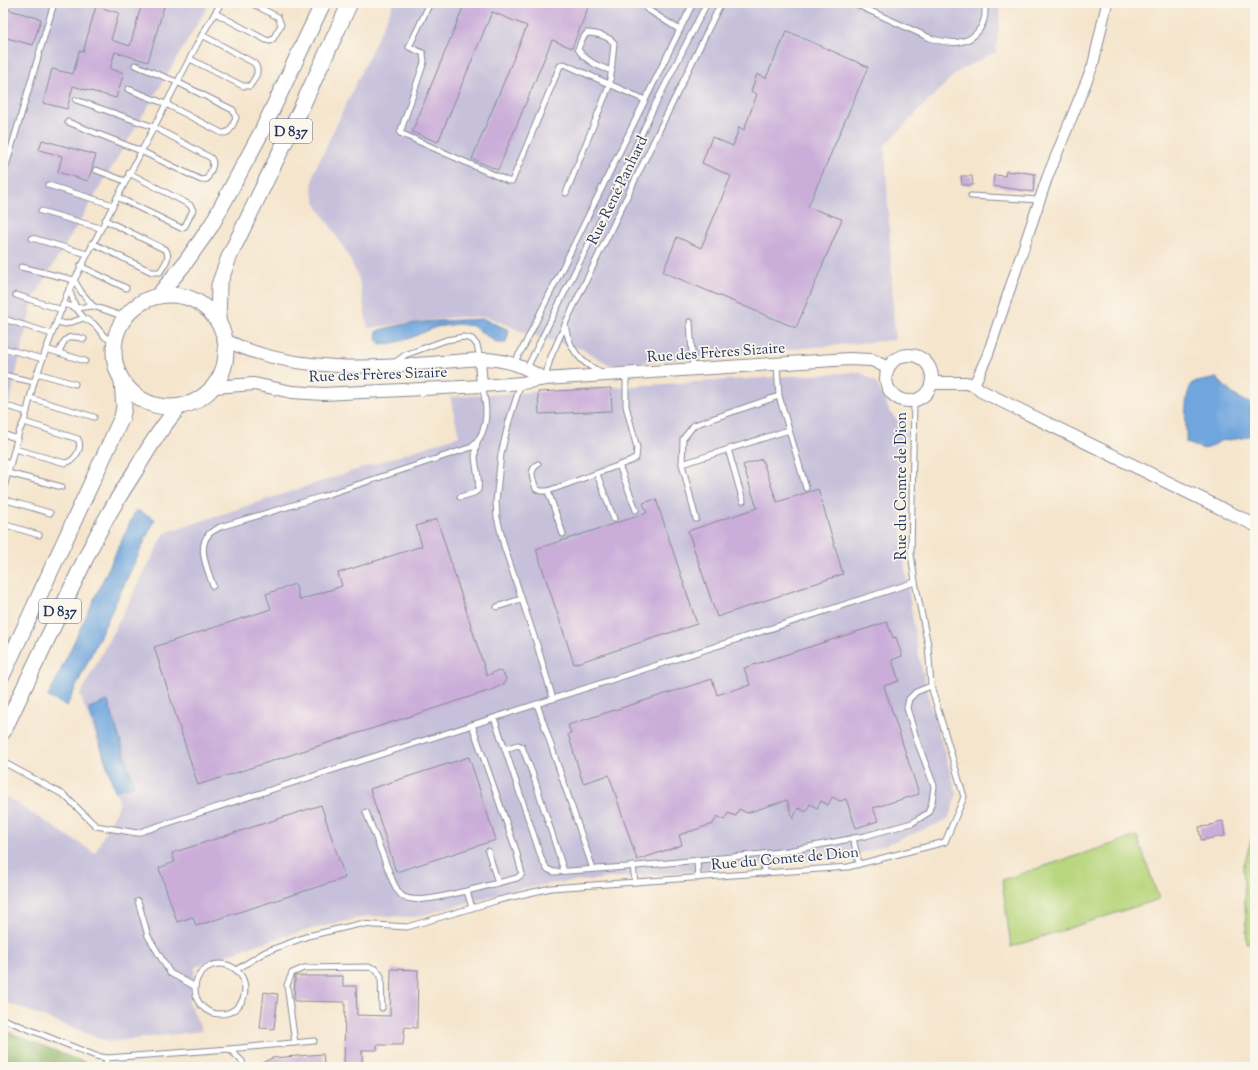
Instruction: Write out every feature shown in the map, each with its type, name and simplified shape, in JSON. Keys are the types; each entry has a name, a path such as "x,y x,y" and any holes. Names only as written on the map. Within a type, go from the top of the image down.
{"main road":[{"name":"D 837","path":"158,296 186,263 211,226 262,131 323,3"},
{"name":"D 837","path":"218,322 219,285 229,257 350,3"},
{"path":"172,295 186,297 198,303 209,311 218,322 225,340 226,356 222,372 214,387 204,396 192,403 179,407 152,405 141,399 130,391 122,381 116,369 114,342 118,329 125,317 134,308 145,301 158,296 172,295"},
{"name":"D 837","path":"3,674 122,417 124,407 122,381"},
{"name":"D 837","path":"3,732 104,521 144,456 171,416 179,407"}],"street":[{"path":"974,385 988,354 1047,178 1093,65 1107,3"},
{"name":"Rue des Frères Sizaire","path":"225,340 254,352 282,359 320,365 364,366 495,359 514,363 545,379"},
{"path":"910,355 923,359 931,370 932,383 929,391 922,398 914,401 901,400 890,393 885,381 888,368 897,358 910,355"},
{"path":"480,359 482,386"},
{"name":"Rue des Frères Sizaire","path":"214,387 254,384 292,392 323,394 482,386 522,383 545,379 626,373 849,359 872,360 888,368"},
{"path":"932,383 966,383 974,385 981,391 1255,525"}],"lane":[{"path":"3,176 54,3"},
{"path":"3,489 27,412 34,382 69,289 177,82 221,3"},
{"path":"215,13 270,41 273,39 281,25 278,17 251,3"},
{"path":"430,3 409,47 423,53 424,62 400,133 508,181 512,181 560,66 564,64 645,100"},
{"path":"644,3 647,9 680,30"},
{"name":"Rue René Panhard","path":"514,363 524,346 693,3"},
{"path":"553,699 499,529 496,502 501,454 509,421 527,369 614,193 654,107 707,3"},
{"name":"Rue René Panhard","path":"545,379 550,359 565,324 721,3"},
{"path":"853,3 930,38 955,43 966,41 976,35 983,23 985,10 984,3"},
{"path":"866,9 868,3"},
{"path":"566,193 612,71 614,43 611,40 593,33 587,33 582,39 578,49 581,54 594,64 612,71"},
{"path":"190,58 243,86 250,86 258,71 258,67 254,63 202,35"},
{"path":"128,89 166,104 222,133 226,134 229,132 236,118 233,110 177,82 135,65"},
{"path":"68,122 141,151 201,180 207,179 213,165 213,160 211,158 154,127 76,100"},
{"path":"96,170 125,181"},
{"path":"117,196 181,228 186,226 192,210 190,205 129,173"},
{"path":"48,185 113,205"},
{"path":"971,196 1040,200"},
{"path":"41,211 100,228"},
{"path":"92,243 152,272 160,272 169,254 166,250 105,220"},
{"path":"32,238 87,254"},
{"path":"80,266 126,288"},
{"path":"21,267 74,280 82,293 93,306"},
{"path":"69,289 76,308 84,318 94,324 105,337 114,342"},
{"path":"16,295 62,310"},
{"path":"63,304 76,308 93,306 125,317"},
{"path":"57,322 66,324 84,318"},
{"path":"7,320 52,334"},
{"path":"690,322 693,369"},
{"path":"565,324 567,337 572,348 581,359 592,369 607,375"},
{"path":"60,353 62,342 69,337 84,339"},
{"path":"392,365 405,355 446,340 464,337 472,339 477,345 480,359"},
{"path":"3,348 43,359"},
{"path":"46,349 85,361"},
{"path":"777,364 780,396 806,488"},
{"path":"37,373 75,384"},
{"path":"538,464 532,472 536,489 548,491 597,474 636,458 637,452 633,431 626,406 626,373"},
{"path":"3,375 34,382"},
{"path":"460,497 474,493 478,490 479,483 474,460 478,442 483,433 486,412 486,402 482,386"},
{"path":"696,519 682,464 683,439 694,425 780,396"},
{"path":"30,398 94,417"},
{"name":"Rue du Comte de Dion","path":"236,970 264,952 308,936 360,924 407,926 551,888 848,867 944,842 964,797 931,686 928,645 915,582 911,554 914,401"},
{"path":"3,405 27,412"},
{"path":"15,449 65,463 74,459 79,447 80,443 78,439 24,422"},
{"path":"682,464 789,430"},
{"path":"3,434 18,439"},
{"path":"214,586 204,554 204,544 209,534 220,527 460,452 472,447 478,442"},
{"path":"728,449 743,501"},
{"path":"3,462 11,464"},
{"path":"619,465 636,510"},
{"path":"8,473 62,487"},
{"path":"597,474 614,519"},
{"path":"548,491 563,534"},
{"path":"3,499 50,512"},
{"path":"3,524 39,534"},
{"path":"3,762 64,795 96,826 137,833 915,582"},
{"path":"497,608 521,599"},
{"path":"494,718 542,860 547,869 554,872 788,852 912,823 928,813 932,802 934,786 917,741 907,708 910,699 916,692 931,686"},
{"path":"537,704 593,868"},
{"path":"366,812 393,882 397,890 404,896 415,899 426,898 518,878 522,874 516,850 472,725"},
{"path":"505,749 518,745 522,747 533,775 564,871"},
{"path":"853,838 859,864"},
{"path":"488,851 498,883"},
{"path":"762,854 764,873"},
{"path":"697,860 698,878"},
{"path":"633,866 635,882"},
{"path":"467,890 472,908"},
{"path":"138,901 148,936 170,973 194,986"},
{"path":"214,964 222,964 230,966 242,977 245,985 245,994 242,1002 236,1009 229,1013 220,1015 211,1014 204,1009 196,999 194,986 201,972 207,967 214,964"},
{"path":"295,1043 287,985 292,973 304,968 369,967 376,969 381,976 382,1008"},
{"path":"3,1019 96,1056 107,1058 314,1041"},
{"path":"229,1049 242,1061 243,1067"},
{"path":"105,1067 107,1058"}],"shaded area":[{"path":"3,3 210,3 33,299 3,431"},
{"path":"394,3 1001,3 996,52 957,72 885,145 895,340 610,365 582,349 525,333 488,317 457,317 368,328 359,279 347,253 316,204 312,188 314,172"},
{"path":"859,372 876,382 890,412 906,430 901,499 903,553 917,648 932,711 957,794 948,820 869,851 832,859 564,882 517,889 416,917 369,916 307,930 249,947 195,967 189,1002 202,1031 108,1042 3,1001 3,795 95,853 120,803 80,695 165,533 459,436 450,397"}],"green space":[{"path":"1255,827 1255,943 1247,943 1243,868"},
{"path":"1137,836 1159,899 1011,947 1002,880"},
{"path":"3,1030 96,1067 3,1067"}],"water":[{"path":"484,319 509,330 506,343 497,343 473,326 458,324 436,327 408,339 393,343 380,344 376,338 377,331 390,327 417,323"},
{"path":"1217,378 1228,390 1250,403 1254,434 1243,438 1220,441 1211,447 1204,449 1186,443 1187,397 1192,383"},
{"path":"136,510 155,519 67,706 48,697"},
{"path":"108,701 134,785 115,791 89,708"}],"building":[{"path":"142,3 165,3 148,62 115,52 110,69 124,73 116,98 73,86 67,109 43,103 52,69 73,74 79,51 83,52 96,6 119,13 111,40 130,46"},
{"path":"465,3 590,3 572,48 552,40 498,170 472,159 527,26 492,12 438,142 412,132"},
{"path":"3,8 41,19 33,45 3,37"},
{"path":"787,31 868,67 808,207 842,219 796,328 663,272 677,237 701,248 731,176 702,163 712,137 733,146 739,127 744,130 757,94 751,91 757,74 766,78"},
{"path":"42,140 96,155 88,181 58,172 62,156 39,150"},
{"path":"1006,171 1035,174 1033,192 993,186 994,175 1005,176"},
{"path":"961,176 972,176 973,185 962,185"},
{"path":"611,388 612,411 539,414 538,392"},
{"path":"762,459 777,502 818,489 843,574 717,617 688,531 757,508 743,465"},
{"path":"656,499 697,624 574,664 536,549 647,513 643,503"},
{"path":"437,519 487,676 496,671 502,672 506,678 504,684 491,690 198,785 154,647 271,609 266,594 295,584 300,600 342,586 338,573 422,546 416,526"},
{"path":"887,622 893,638 896,637 902,656 892,660 899,681 884,686 919,794 873,808 878,821 856,828 846,799 840,801 832,797 828,805 821,801 817,808 810,804 806,812 798,808 793,819 787,800 747,813 739,809 736,816 728,813 724,820 717,816 713,824 679,835 682,845 637,860 609,775 583,783 568,734 571,733 568,725 712,679 717,695 750,685 744,668"},
{"path":"469,757 496,840 396,872 370,789"},
{"path":"321,805 345,878 196,926 193,917 177,922 159,868 175,862 172,853"},
{"path":"1223,821 1225,836 1201,840 1199,827 1210,826 1216,822"},
{"path":"391,969 418,970 417,1028 405,1027 403,1045 377,1045 377,1050 362,1050 362,1067 344,1067 345,1002 294,1001 295,976 343,976 343,986 356,986 357,1015 390,1016"},
{"path":"264,992 278,994 274,1029 260,1028"},
{"path":"323,1054 324,1064 299,1067 254,1067 272,1058"}]}
